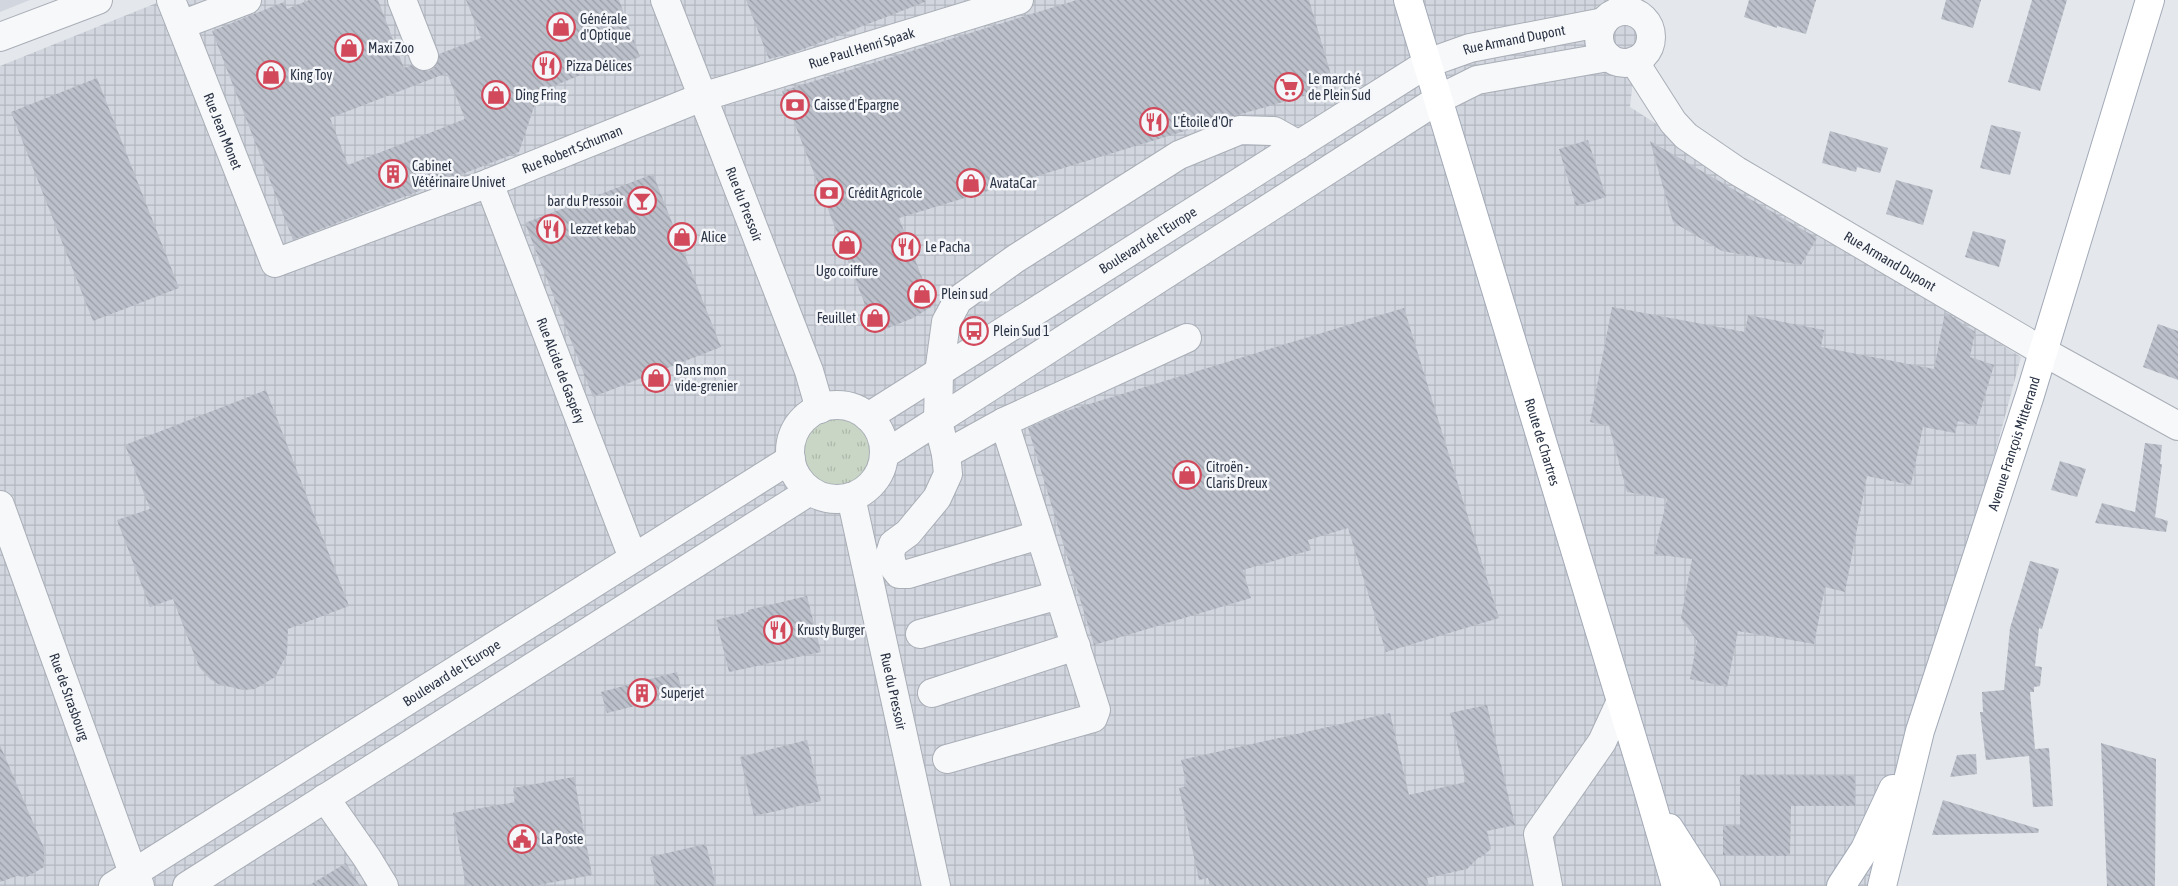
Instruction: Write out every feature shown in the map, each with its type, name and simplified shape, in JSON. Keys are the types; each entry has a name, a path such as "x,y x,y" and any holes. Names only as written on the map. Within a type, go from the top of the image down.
{"main road":[{"name":"Route de Chartres","path":"1408,0 1676,886"},
{"name":"Avenue François Mitterrand","path":"1882,886 1920,731 2044,352 2150,0"},
{"path":"1841,886 1865,849 1920,731"},
{"path":"1648,790 1680,847 1706,886"}],"street":[{"path":"0,37 98,0"},
{"name":"Rue Jean Monet","path":"171,0 275,263"},
{"path":"181,25 247,0"},
{"path":"402,0 424,56"},
{"name":"Rue du Pressoir","path":"665,0 809,371 820,409"},
{"name":"Rue Paul Henri Spaak","path":"702,97 1020,0"},
{"path":"884,454 938,422 1439,100 1477,80 1621,59 1647,52 1650,45 1650,30 1646,8 1610,16 1604,22 1599,36 1600,44 1621,59"},
{"name":"Rue Armand Dupont","path":"1428,63 1470,48 1604,22"},
{"name":"Rue Armand Dupont","path":"1621,59 1686,136 1737,170 2044,352 2178,426"},
{"name":"Boulevard de l'Europe","path":"868,417 1428,63"},
{"name":"Rue Robert Schuman","path":"275,263 490,183 702,97"},
{"path":"1039,535 908,574 899,574 892,565 890,554 892,544 908,533 937,498 948,474 946,454 938,422 938,372 946,322 958,300 1032,248 1179,155 1240,130 1274,131 1299,145"},
{"path":"1248,177 1268,209"},
{"name":"Rue Alcide de Gaspéry","path":"490,183 633,558"},
{"path":"946,454 1004,422 1187,338"},
{"path":"832,406 845,406 857,410 868,417 877,427 883,440 884,454 882,468 875,481 864,492 851,498 836,499 822,497 800,482 794,472 791,459 791,444 796,429 806,417 820,409 832,406"},
{"path":"947,759 1093,718 1096,710 1004,422"},
{"name":"Boulevard de l'Europe","path":"129,882 633,558 791,459"},
{"path":"187,886 810,490"},
{"name":"Rue du Pressoir","path":"851,498 936,886"},
{"name":"Rue de Strasbourg","path":"0,505 129,882"},
{"path":"920,634 1059,594"},
{"path":"932,693 1076,646"},
{"path":"1548,886 1538,834 1602,742 1620,703"},
{"path":"325,798 384,886"}],"shaded area":[{"path":"0,0 30,0 0,12"},
{"path":"164,0 1642,0 1630,107 2021,357 1878,886 0,886 0,66"}],"green space":[{"path":"846,416 866,426 874,439 876,453 874,467 866,480 853,488 832,490 812,480 804,467 802,446 812,426 825,418"}],"building":[{"path":"309,0 378,0 404,68 412,65 422,71 429,71 436,66 439,54 481,38 466,0 619,0 640,57 600,71 598,68 539,92 519,152 293,240 212,31 284,2 287,9","holes":["447,73 465,119 348,165 330,118"]},
{"path":"746,0 925,0 925,2 793,53 769,59"},
{"path":"1077,0 1309,0 1332,78 1304,96 899,218 933,306 913,318 876,333 782,91"},
{"path":"1749,0 1816,0 1806,34 1777,26 1777,28 1744,17"},
{"path":"1946,0 1981,0 1973,28 1941,19"},
{"path":"2032,0 2067,0 2040,91 2008,82"},
{"path":"97,78 179,288 93,321 11,112"},
{"path":"1991,125 2021,132 2010,175 1980,168"},
{"path":"1830,131 1888,148 1880,173 1857,167 1856,172 1822,163"},
{"path":"1588,140 1606,197 1576,206 1559,149"},
{"path":"1650,141 1817,238 1801,265 1722,251 1673,222"},
{"path":"653,174 721,347 593,397 525,223"},
{"path":"1896,180 1933,190 1923,225 1886,214"},
{"path":"1973,231 2006,240 1999,267 1965,257"},
{"path":"1612,307 1745,332 1748,315 1824,330 1821,347 1934,369 1945,312 1975,332 1970,357 1994,365 1976,426 1958,421 1955,433 1923,427 1911,485 1867,476 1845,592 1825,587 1814,644 1738,631 1727,687 1690,679 1697,641 1681,618 1692,559 1654,554 1667,499 1627,492 1609,426 1590,422"},
{"name":"Citroën - Claris Dreux","path":"1404,308 1499,618 1386,652 1348,528 1308,540 1311,550 1243,570 1251,598 1094,645 1028,428 1063,412"},
{"path":"2158,324 2178,331 2178,380 2143,367"},
{"path":"266,390 349,606 288,629 287,654 275,677 255,689 243,690 218,684 210,679 199,667 173,599 150,607 117,520 150,509 125,445"},
{"path":"2145,443 2162,445 2160,464 2162,464 2155,517 2168,521 2166,532 2095,523 2102,503 2135,512"},
{"path":"2060,461 2086,469 2077,497 2051,490"},
{"path":"2030,561 2059,569 2042,629 2039,628 2035,666 2042,667 2040,686 2034,687 2034,692 2030,692 2035,749 2049,748 2053,806 2033,807 2029,756 1986,760 1980,712 1983,712 1982,692 2004,690 2010,628"},
{"path":"807,596 821,652 729,672 716,620 748,612 748,610"},
{"name":"Superjet","path":"677,672 683,694 607,713 601,692"},
{"path":"1487,705 1515,825 1487,831 1491,849 1479,857 1467,869 1427,878 1429,886 1210,886 1208,878 1199,880 1179,788 1187,786 1181,760 1390,713 1409,795 1466,782 1450,713"},
{"path":"807,740 821,801 754,816 740,757"},
{"path":"2101,743 2156,759 2155,886 2107,886"},
{"path":"0,745 44,848 44,867 27,877 17,876 0,882"},
{"path":"1976,754 1977,774 1950,777 1957,755"},
{"path":"1740,775 1855,776 1855,806 1791,806 1790,856 1723,855 1723,826 1740,826"},
{"name":"La Poste","path":"574,777 592,875 533,886 466,886 453,813 515,802 513,788"},
{"path":"1943,800 2039,829 2038,833 1932,835"},
{"path":"706,844 716,886 657,886 650,857"},
{"path":"346,863 360,886 308,886"}],"place":[{"name":"Générale d'Optique","path":"561,27"},
{"name":"Maxi Zoo","path":"349,48"},
{"name":"Pizza Délices","path":"547,66"},
{"name":"King Toy","path":"271,75"},
{"name":"Le marché de Plein Sud","path":"1289,87"},
{"name":"Ding Fring","path":"496,95"},
{"name":"Caisse d'Épargne","path":"795,105"},
{"name":"L'Étoile d'Or","path":"1154,122"},
{"name":"Cabinet Vétérinaire Univet","path":"393,174"},
{"name":"AvataCar","path":"971,183"},
{"name":"Crédit Agricole","path":"829,193"},
{"name":"bar du Pressoir","path":"642,201"},
{"name":"Lezzet kebab","path":"551,229"},
{"name":"Alice","path":"682,237"},
{"name":"Ugo coiffure","path":"847,245"},
{"name":"Le Pacha","path":"906,247"},
{"name":"Plein sud","path":"922,294"},
{"name":"Feuillet","path":"875,318"},
{"name":"Plein Sud 1","path":"974,331"},
{"name":"Dans mon vide-grenier","path":"656,378"},
{"name":"Citroën - Claris Dreux","path":"1187,475"},
{"name":"Krusty Burger","path":"778,630"},
{"name":"Superjet","path":"642,693"},
{"name":"La Poste","path":"522,839"}]}
